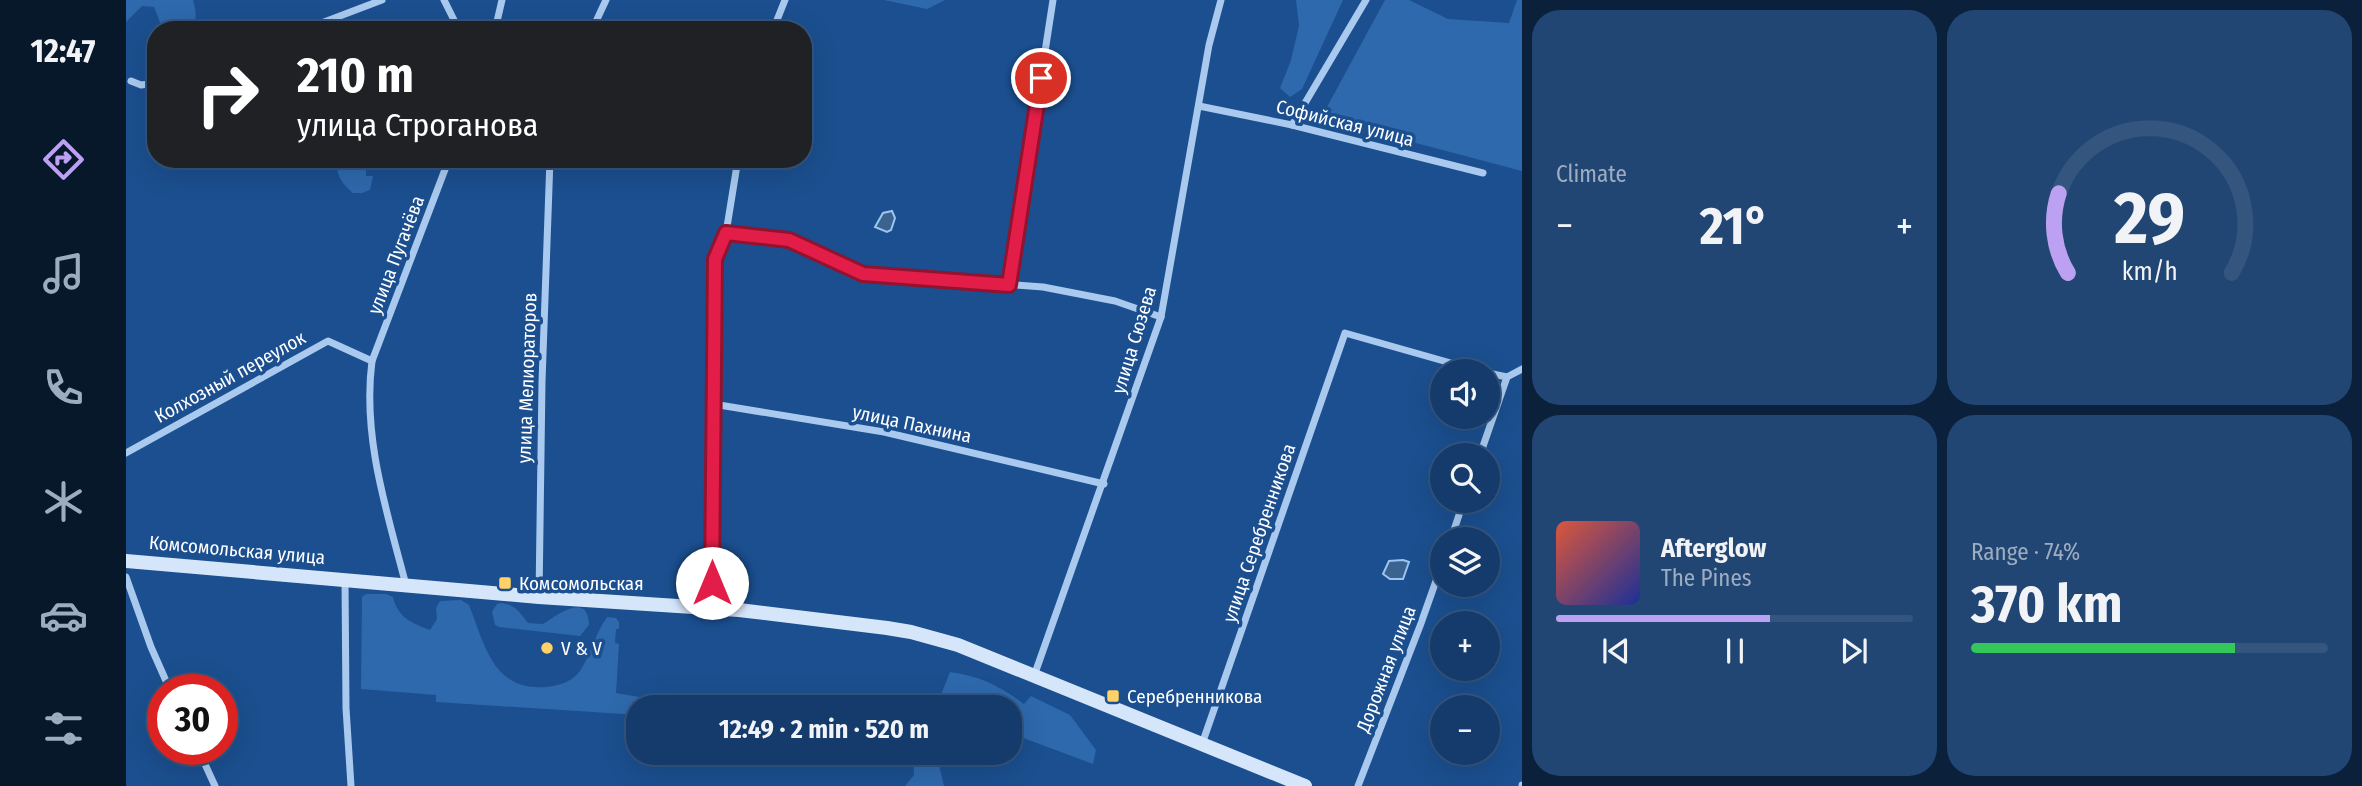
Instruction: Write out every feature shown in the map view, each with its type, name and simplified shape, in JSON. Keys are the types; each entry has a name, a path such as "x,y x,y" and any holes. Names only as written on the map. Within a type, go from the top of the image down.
{"main road":[{"name":"Комсомольская улица","path":"126,561 539,597 712,608 911,632 958,645 1305,786"}],"street":[{"path":"327,21 382,0"},
{"path":"444,0 454,21"},
{"path":"497,21 502,0"},
{"path":"596,21 606,0"},
{"path":"777,21 785,0"},
{"path":"1009,285 1053,0"},
{"name":"улица Сюзева","path":"1034,677 1161,317 1209,45 1221,0"},
{"path":"1292,125 1366,0"},
{"path":"131,81 147,84"},
{"name":"Софийская улица","path":"1199,106 1292,125 1483,173"},
{"name":"улица Пугачёва","path":"372,361 446,168"},
{"name":"улица Мелиораторов","path":"539,597 542,382 550,168"},
{"path":"712,608 715,259 726,233 737,168"},
{"path":"726,233 789,240 863,274 1042,287 1115,301 1161,317"},
{"name":"улица Серебренникова","path":"1202,744 1345,333 1437,359"},
{"name":"Колхозный переулок","path":"126,453 328,341 372,361"},
{"path":"372,361 368,390 377,476 406,585"},
{"path":"1500,376 1507,377 1522,369"},
{"path":"1484,443 1507,377"},
{"name":"улица Пахнина","path":"713,404 884,432 1104,484"},
{"path":"126,577 163,674"},
{"name":"Комсомольская улица","path":"345,579 346,708 352,786"},
{"name":"Дорожная улица","path":"1358,786 1430,597"},
{"path":"205,765 215,786"}],"shaded area":[{"path":"126,0 193,0 195,21 159,21 154,7 142,6 126,22"},
{"path":"884,0 945,0 927,9"},
{"path":"1296,0 1343,0 1302,89 1290,97 1280,88 1291,60 1299,26"},
{"path":"1385,0 1409,0 1448,19 1509,23 1517,0 1522,0 1522,171 1321,118"},
{"path":"366,168 366,176 373,176 370,190 353,193 342,182 337,170"},
{"path":"892,211 895,218 891,230 887,232 875,227 883,213"},
{"path":"1389,561 1409,562 1403,579 1390,579 1383,574"},
{"path":"366,594 386,594 393,597 402,615 430,630 437,619 436,608 440,601 461,600 469,605 486,650 494,663 514,682 529,687 552,686 573,678 584,664 607,617 616,618 619,629 616,629 615,643 619,644 616,693 628,695 626,714 436,702 436,695 361,689 362,597"},
{"path":"497,604 514,607 528,623 543,624 570,608 577,607 583,609 587,615 589,625 580,636 499,627 495,625 492,612"},
{"path":"950,672 971,676 1010,695 941,695"},
{"path":"1031,696 1070,715 1096,750 1093,764 1022,737 1022,703 1024,704"},
{"path":"914,765 939,765 944,786 905,786 914,775"}],"place":[{"name":"Комсомольская","path":"505,583"},
{"name":"V & V","path":"547,648"},
{"name":"Серебренникова","path":"1113,696"}],"route":[{"path":"712,583 715,259 726,233 789,240 863,274 1009,285 1041,78"}]}
